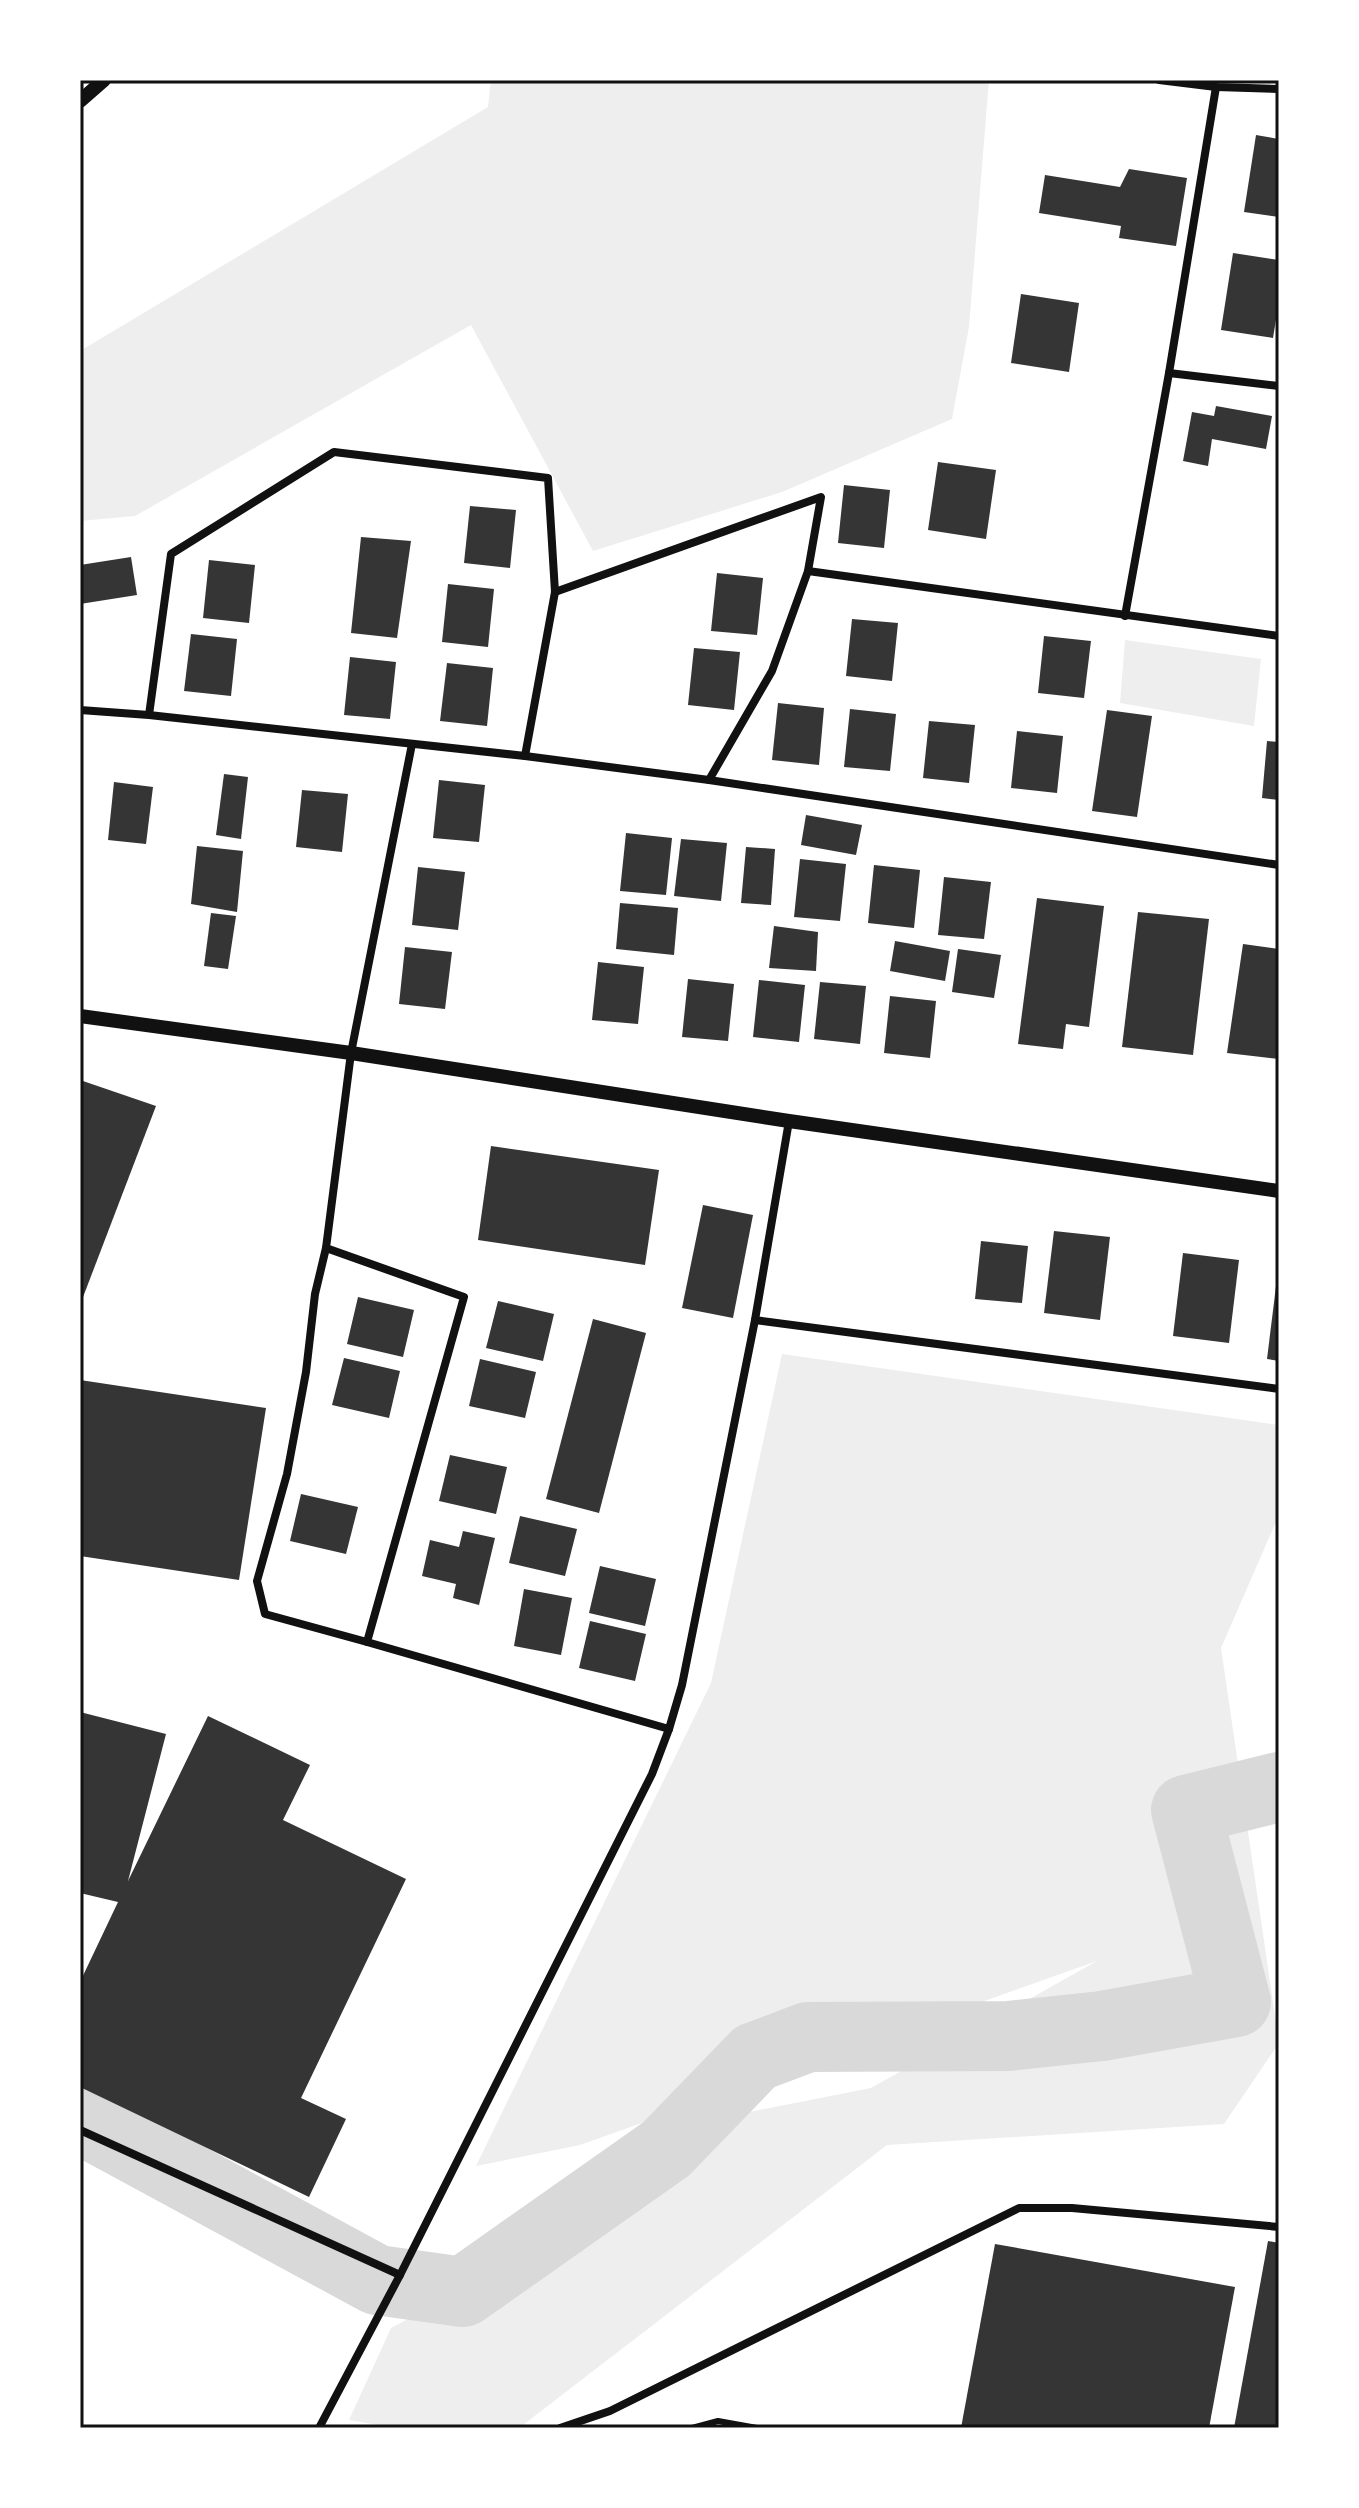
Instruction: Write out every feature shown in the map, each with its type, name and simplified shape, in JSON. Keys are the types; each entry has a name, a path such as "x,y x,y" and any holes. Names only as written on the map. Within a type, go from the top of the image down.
{"street":[{"path":"80,101 104,80"},
{"path":"1159,80 1216,87 1279,89"},
{"path":"1125,616 1216,87"},
{"path":"1169,373 1279,386"},
{"path":"149,715 171,554 334,452 548,478 555,592 525,756"},
{"path":"555,592 821,497 808,571 772,671 709,780"},
{"path":"808,571 1279,636"},
{"path":"80,710 525,756 709,780 1279,865"},
{"path":"412,744 351,1053 326,1248 315,1294 306,1372 287,1474 257,1581 265,1614 669,1729"},
{"path":"80,1016 351,1053 789,1121 1279,1191"},
{"path":"319,2428 400,2275 652,1774 669,1729 682,1685 755,1320 789,1121"},
{"path":"326,1248 464,1297 367,1642"},
{"path":"755,1320 1279,1389"},
{"path":"80,2130 400,2275"},
{"path":"560,2428 610,2411 1019,2208 1072,2208 1279,2227"}],"lane":[{"path":"692,2428 718,2421 757,2428"}],"shaded area":[{"path":"491,80 989,80 969,327 952,419 782,492 593,551 471,325 135,516 80,521 80,351 488,107"},
{"path":"1125,640 1261,659 1254,726 1120,703"},
{"path":"782,1354 1279,1425 1279,1515 1221,1648 1279,2043 1224,2124 887,2145 519,2428 396,2428 349,2420 391,2328 622,2205 688,2124 871,2088 1097,1961 580,2145 476,2166 711,1683"}],"building":[{"path":"1256,135 1279,139 1279,217 1244,212"},
{"path":"1129,169 1187,178 1176,246 1119,238 1121,226 1039,213 1045,175 1120,187"},
{"path":"1233,253 1279,260 1279,301 1273,338 1221,330"},
{"path":"1021,294 1079,303 1069,372 1011,363"},
{"path":"1216,406 1272,416 1266,449 1212,439 1208,466 1183,461 1192,412 1214,416"},
{"path":"938,462 996,470 986,539 928,530"},
{"path":"844,485 890,490 884,548 838,543"},
{"path":"470,506 516,510 510,568 464,563"},
{"path":"361,537 411,541 397,638 351,633"},
{"path":"131,557 137,595 80,604 80,565"},
{"path":"209,560 255,565 249,623 203,618"},
{"path":"717,573 763,578 757,635 711,631"},
{"path":"448,584 494,589 488,647 442,642"},
{"path":"852,619 898,623 892,681 846,676"},
{"path":"191,634 237,639 231,696 184,691"},
{"path":"1044,636 1091,641 1084,698 1038,693"},
{"path":"694,648 740,652 734,710 688,705"},
{"path":"350,657 396,662 390,719 344,715"},
{"path":"447,663 493,668 487,726 440,721"},
{"path":"778,703 824,708 819,765 772,760"},
{"path":"850,709 896,714 890,771 844,767"},
{"path":"1107,710 1152,716 1137,817 1092,811"},
{"path":"929,721 975,725 969,783 923,778"},
{"path":"1017,731 1063,736 1057,793 1011,788"},
{"path":"1267,741 1279,742 1279,800 1262,798"},
{"path":"224,774 248,777 241,839 216,835"},
{"path":"439,780 485,785 479,842 433,838"},
{"path":"114,782 153,787 146,844 108,840"},
{"path":"302,790 348,794 342,852 296,847"},
{"path":"806,815 862,825 856,855 801,845"},
{"path":"626,833 672,838 666,895 620,891"},
{"path":"681,839 727,843 721,901 674,896"},
{"path":"197,846 243,851 237,912 191,904"},
{"path":"746,847 775,849 771,905 741,903"},
{"path":"800,859 846,864 840,921 794,917"},
{"path":"874,865 920,870 914,928 868,923"},
{"path":"418,867 465,872 458,930 412,925"},
{"path":"944,877 991,882 984,939 938,935"},
{"path":"1037,898 1104,906 1089,1027 1066,1024 1063,1049 1018,1044"},
{"path":"620,903 678,908 674,955 616,949"},
{"path":"1138,912 1209,919 1193,1055 1122,1047"},
{"path":"211,913 236,916 228,969 204,966"},
{"path":"774,926 818,932 816,971 769,968"},
{"path":"895,941 950,951 945,981 890,971"},
{"path":"1243,944 1279,949 1279,1059 1227,1053"},
{"path":"405,947 452,952 445,1009 399,1004"},
{"path":"958,949 1001,955 994,998 952,992"},
{"path":"598,962 644,967 638,1024 592,1020"},
{"path":"688,979 734,984 728,1041 682,1037"},
{"path":"759,980 805,985 799,1042 753,1037"},
{"path":"820,982 866,986 860,1044 814,1039"},
{"path":"890,996 936,1001 930,1058 884,1053"},
{"path":"80,1080 156,1106 80,1305"},
{"path":"491,1146 659,1170 645,1265 478,1240"},
{"path":"703,1205 753,1215 733,1318 682,1308"},
{"path":"1054,1231 1110,1237 1100,1320 1044,1313"},
{"path":"981,1241 1028,1246 1022,1303 975,1299"},
{"path":"1183,1253 1239,1260 1229,1343 1173,1336"},
{"path":"1279,1278 1279,1361 1267,1359"},
{"path":"358,1297 414,1310 403,1357 347,1344"},
{"path":"498,1301 554,1314 543,1361 486,1348"},
{"path":"593,1319 646,1333 599,1513 546,1499"},
{"path":"344,1358 400,1371 389,1418 332,1405"},
{"path":"480,1359 536,1372 525,1418 469,1406"},
{"path":"80,1380 266,1408 239,1580 80,1556"},
{"path":"450,1455 507,1467 496,1514 439,1501"},
{"path":"301,1494 358,1507 346,1554 290,1541"},
{"path":"520,1516 577,1529 565,1576 509,1563"},
{"path":"463,1531 495,1538 479,1605 453,1598 456,1584 422,1576 430,1540 459,1547"},
{"path":"600,1566 656,1579 645,1626 589,1613"},
{"path":"524,1589 572,1598 561,1655 514,1646"},
{"path":"590,1621 646,1634 635,1681 579,1668"},
{"path":"80,1712 166,1734 128,1881 208,1716 310,1765 283,1820 406,1879 301,2098 346,2119 309,2197 80,2087 80,1982 118,1902 80,1893"},
{"path":"1268,2241 1279,2243 1279,2428 1234,2428"},
{"path":"995,2244 1235,2287 1209,2428 961,2428"}],"waterway":[{"path":"80,2119 377,2280 463,2292 666,2149 755,2057 808,2037 1008,2036 1102,2026 1236,2002 1186,1810 1279,1787"}]}
